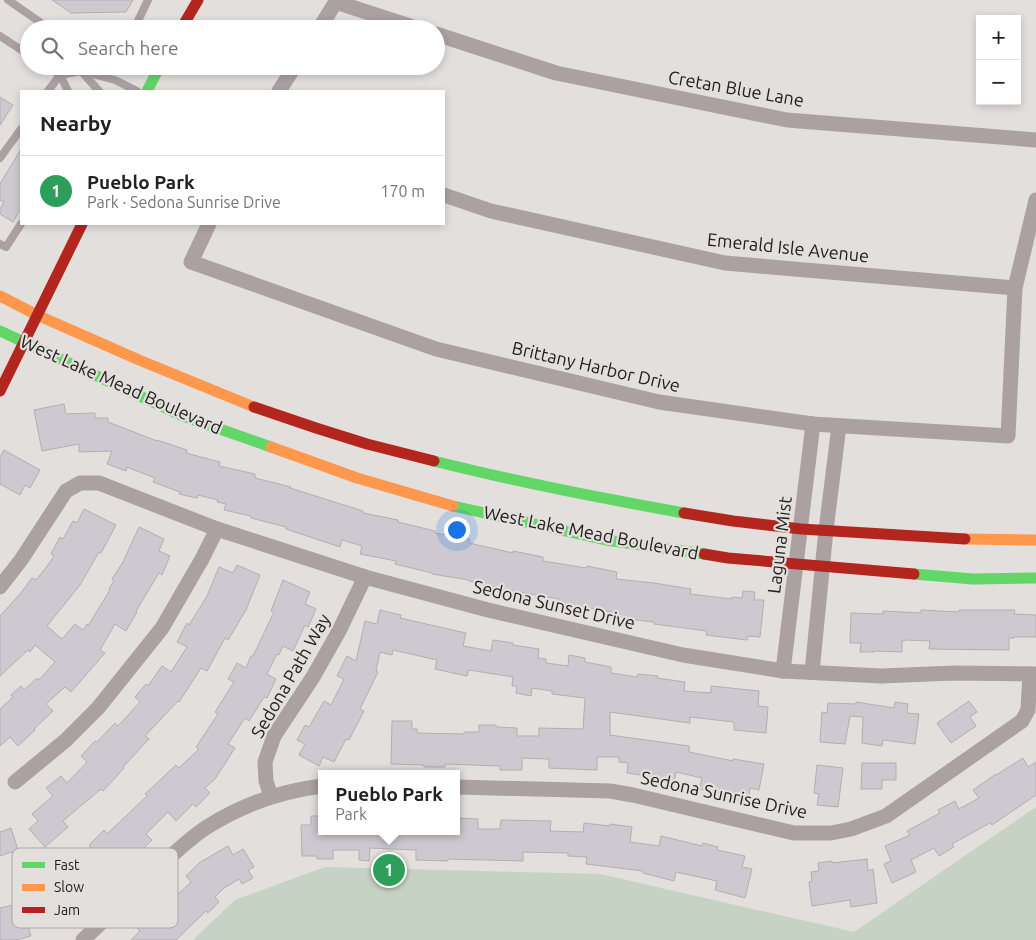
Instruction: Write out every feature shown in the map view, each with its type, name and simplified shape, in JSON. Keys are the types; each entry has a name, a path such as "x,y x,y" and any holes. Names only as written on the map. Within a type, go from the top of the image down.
{"main road":[{"path":"186,20 198,0"},
{"path":"148,90 155,75"},
{"path":"0,391 82,225"},
{"name":"West Lake Mead Boulevard","path":"0,296 37,315 147,364 247,404 367,444 477,472 610,500 733,521 801,529 975,540 1036,540"},
{"name":"West Lake Mead Boulevard","path":"0,330 183,416 357,478 464,509 606,540 728,558 973,579 1036,578"}],"street":[{"path":"324,20 336,1 392,20"},
{"name":"Cretan Blue Lane","path":"445,37 556,73 787,120 1036,140"},
{"path":"280,90 289,75"},
{"name":"Emerald Isle Avenue","path":"445,195 491,211 725,263 1015,288"},
{"path":"1015,288 1036,200"},
{"name":"Brittany Harbor Drive","path":"209,225 191,262 436,349 660,402 813,424 1008,436 1015,288"},
{"name":"Laguna Mist","path":"783,671 813,424"},
{"path":"812,672 826,530 839,426"},
{"name":"Sedona Sunset Drive","path":"0,587 21,560 66,491 80,483 99,483 217,529 365,577 488,610 684,655 783,671 881,676 954,673 1033,674"},
{"path":"15,782 66,740 98,708 156,636 202,559 217,529"},
{"name":"Sedona Path Way","path":"271,796 266,780 265,762 274,736 314,677 365,577"},
{"name":"Sedona Sunrise Drive","path":"460,787 610,791 794,833 831,833 851,829 886,816 1022,721 1028,710 1033,674"},
{"path":"178,849 206,827 237,810 271,796 318,786"},
{"path":"83,940 96,928"}],"lane":[{"path":"8,0 37,20"},
{"path":"138,20 148,0"},
{"path":"0,36 20,49"},
{"path":"49,90 63,75"},
{"path":"86,75 97,90"},
{"path":"100,75 135,90"},
{"path":"60,76 67,90"},
{"path":"0,158 20,129"},
{"path":"0,244 6,247 21,225"}],"green space":[{"path":"1036,807 1036,940 193,940 235,900 325,867 600,874 854,932"}],"building":[{"path":"52,0 133,0 126,12 71,13"},
{"path":"0,97 13,105 0,125"},
{"path":"20,151 20,210 13,222 0,214 0,209 4,202 0,200 0,184"},
{"path":"64,404 66,414 95,413 95,418 108,418 108,422 157,441 187,450 186,453 220,462 219,466 255,474 255,478 291,487 363,511 363,513 398,520 398,522 435,531 435,533 470,539 469,543 513,553 513,551 543,557 543,561 586,568 587,566 617,572 616,579 691,589 690,594 732,599 732,597 742,598 743,591 755,592 754,600 764,600 760,637 748,636 747,640 706,635 707,631 619,618 619,613 558,603 559,599 432,574 395,564 396,561 360,554 362,546 342,540 340,547 286,529 286,527 224,510 226,504 217,502 218,500 198,495 197,498 179,494 180,492 153,482 155,478 127,467 126,471 107,464 112,451 79,452 79,444 42,451 34,410"},
{"path":"4,450 40,470 30,488 25,485 20,495 0,484 0,457"},
{"path":"84,509 116,525 101,553 99,552 80,585 47,626 62,639 75,624 83,630 87,624 88,626 110,590 114,580 112,579 123,562 139,527 164,539 159,551 170,556 162,575 159,573 126,631 115,624 100,650 105,653 71,692 65,687 46,704 53,711 18,746 10,737 0,746 0,709 13,697 11,695 21,686 24,690 37,678 39,680 55,662 35,645 30,652 28,650 0,676 0,616 32,578 36,580 48,565 54,556 51,554 60,537 63,539 73,521 77,523"},
{"path":"237,565 260,575 246,610 228,640 225,638 207,671 201,668 179,702 145,736 149,739 124,768 103,791 101,789 63,821 68,827 45,847 29,829 38,821 32,814 53,796 46,788 61,776 67,783 87,762 81,756 115,723 118,726 140,702 135,697 146,684 148,686 162,666 171,672 187,647 177,642 187,623 189,625 207,596 219,567 233,573"},
{"path":"283,580 310,592 305,604 316,609 308,627 305,625 293,651 283,646 279,655 277,654 267,674 276,679 267,698 264,697 249,721 245,718 228,744 235,748 215,779 205,788 210,793 196,807 193,804 176,821 168,812 146,834 152,840 144,848 90,848 89,845 104,830 107,834 176,765 179,768 199,749 196,747 218,714 215,712 234,682 228,679 237,663 246,668 274,612 271,611"},
{"path":"380,610 401,615 400,618 466,633 463,646 491,651 493,640 513,643 513,645 539,649 538,658 546,659 546,663 568,666 569,655 585,658 585,662 611,667 611,673 637,677 638,674 658,676 657,678 685,682 684,691 711,693 711,686 759,691 758,706 768,707 766,733 734,730 734,722 690,717 690,723 610,712 610,735 689,746 689,752 733,761 733,759 764,764 759,790 750,788 748,802 726,798 727,794 699,789 702,778 676,772 674,784 653,781 654,777 627,773 628,763 619,762 619,757 597,757 597,770 549,768 549,759 522,758 522,770 500,770 500,766 445,764 445,767 424,767 424,765 391,764 392,721 412,721 412,729 417,729 417,733 464,734 464,732 479,732 479,725 496,725 496,727 517,728 517,736 539,736 539,728 583,729 585,698 552,694 552,691 532,688 531,696 516,693 517,686 512,686 513,677 469,670 467,676 435,669 437,660 393,650 392,655 380,652 376,671 378,672 360,709 364,711 349,740 346,739 334,762 323,757 319,766 299,755 305,744 297,740 305,725 309,727 324,701 331,705 344,679 337,676 347,656 356,661 365,621 377,624"},
{"path":"921,610 959,612 959,610 1015,610 1014,614 1036,615 1036,637 1009,638 1009,650 929,649 930,641 907,640 902,641 902,652 860,652 861,643 850,643 851,613 883,614 883,611 921,613"},
{"path":"969,701 977,712 970,717 976,726 951,743 937,723"},
{"path":"856,702 894,708 895,702 908,704 907,713 919,714 915,744 883,740 882,746 862,743 863,717 850,716 845,744 820,742 822,712 827,713 828,703 856,704"},
{"path":"1023,758 1028,767 1036,762 1036,795 992,825 990,823 952,844 954,847 939,856 934,848 911,860 916,872 892,883 884,864 891,861 885,846 910,835 907,831 940,813 938,810 955,801 959,809 979,798 973,790"},
{"path":"862,763 896,763 896,780 882,780 882,789 861,789"},
{"path":"817,765 843,768 838,807 817,805 819,794 814,793"},
{"path":"311,816 318,816 318,835 460,835 460,818 478,819 478,829 500,829 501,820 551,821 550,831 583,832 584,823 610,826 610,824 632,827 630,842 659,846 661,836 702,846 703,843 718,847 717,850 745,856 742,867 752,869 745,898 715,890 717,881 676,872 674,881 643,873 643,871 586,864 587,857 568,856 568,853 523,852 523,861 448,859 448,861 416,860 416,850 370,848 369,861 359,860 359,850 333,850 333,859 317,859 317,856 302,856 301,825 311,825"},
{"path":"11,828 17,848 12,848 12,852 0,856 0,832"},
{"path":"228,846 233,855 243,849 254,867 248,870 253,878 242,884 239,879 224,888 215,897 219,902 208,913 206,911 176,940 131,940 140,931 137,928 178,928 178,894 191,882 186,876 199,863"},
{"path":"867,859 868,871 873,869 877,903 851,907 850,900 812,906 809,882 812,881 811,872 819,871 818,863"},
{"path":"12,905 12,928 29,928 31,936 16,940 0,940 0,908"}],"traffic: fast":[{"path":"148,90 155,75"},
{"path":"0,331 183,416 271,447"},
{"path":"434,461 496,476 684,513"},
{"path":"453,506 606,540 704,554"},
{"path":"914,574 973,579 1036,578"}],"traffic: slow":[{"path":"0,296 37,315 139,360 254,407"},
{"path":"271,447 357,478 453,506"},
{"path":"965,539 1036,540"}],"traffic: jam":[{"path":"186,20 198,0"},
{"path":"0,391 82,225"},
{"path":"254,407 367,444 434,461"},
{"path":"684,513 801,529 965,539"},
{"path":"704,554 728,558 914,574"}],"place":[{"name":"Pueblo Park","path":"389,870"}]}
